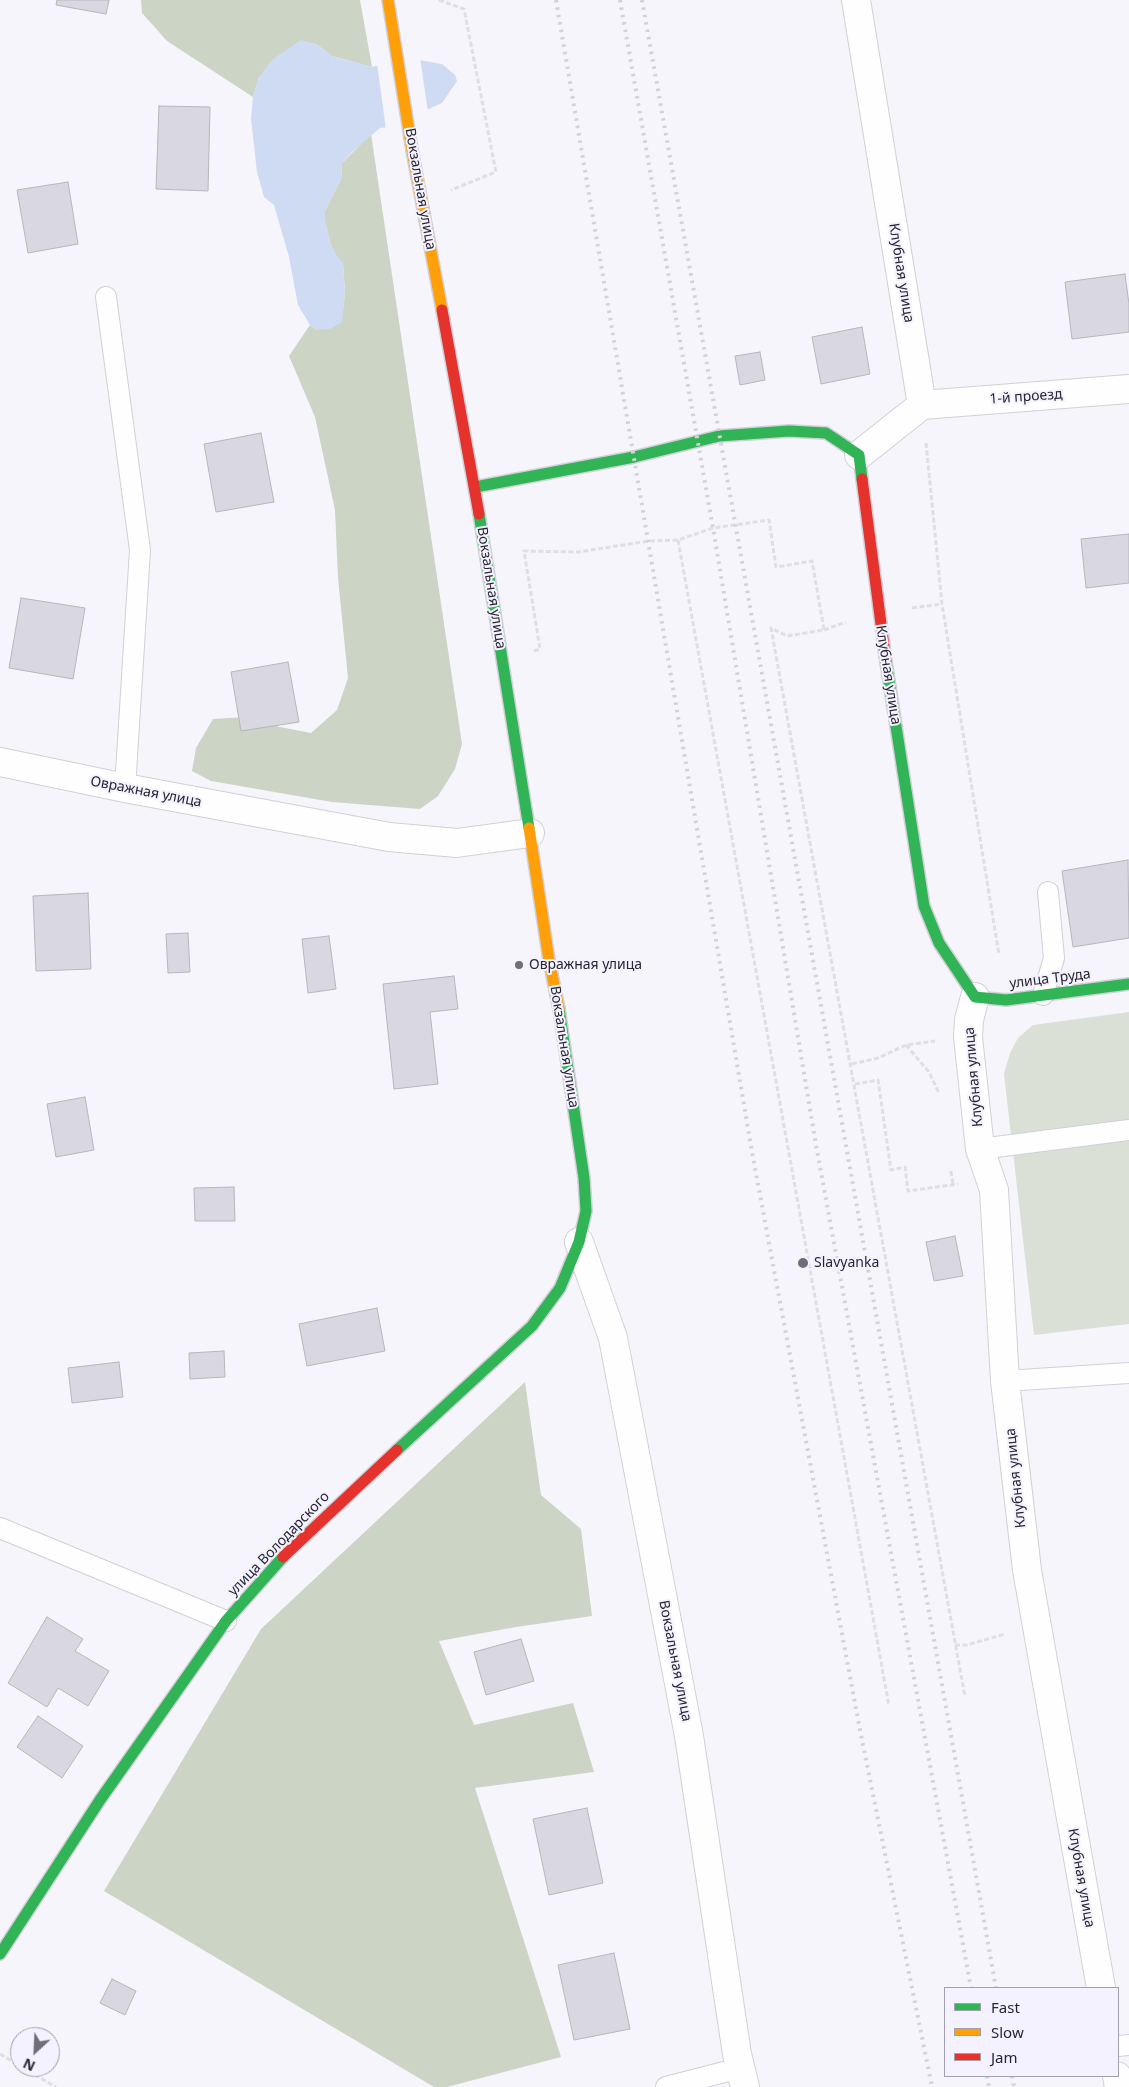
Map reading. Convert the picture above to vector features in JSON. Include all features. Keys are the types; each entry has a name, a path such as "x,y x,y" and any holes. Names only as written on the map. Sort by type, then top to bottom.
{"street":[{"name":"Вокзальная улица","path":"388,0 412,150 475,487 584,1178"},
{"name":"Клубная улица","path":"856,0 922,405"},
{"name":"1-й проезд","path":"922,405 1129,389"},
{"path":"475,487 634,457 719,436 789,431 826,433 859,455 922,405"},
{"name":"Клубная улица","path":"859,455 879,614 924,906 939,943 975,997 969,1020 968,1037 980,1149 994,1190 1005,1382 1026,1570 1101,1987"},
{"name":"Овражная улица","path":"0,762 125,788 389,837 457,843 530,833"},
{"name":"улица Труда","path":"975,997 1006,1000 1129,984"},
{"name":"улица Володарского","path":"0,1954 100,1800 226,1621 268,1572 316,1524 532,1326 560,1288 579,1242 586,1211 584,1178"},
{"name":"Вокзальная улица","path":"579,1242 613,1338 689,1736 743,2077"}],"lane":[{"path":"106,297 140,550 125,788"},
{"path":"1042,995 1054,958 1048,892"},
{"path":"980,1149 1129,1130"},
{"path":"1005,1382 1129,1373"},
{"path":"0,1528 226,1621"},
{"path":"666,2087 743,2077"}],"path":[{"path":"439,0 464,9 496,172 447,192"},
{"path":"922,405 942,604 998,955"},
{"path":"502,658 540,649 524,551 578,552 678,540 713,528 769,520 776,567 812,561 824,630"},
{"path":"678,540 889,1706"},
{"path":"907,609 942,604"},
{"path":"847,621 824,630 788,636 771,628 852,1064 964,1697"},
{"path":"906,1045 929,1072 939,1092 941,1102"},
{"path":"852,1064 878,1058"},
{"path":"855,1084 878,1080 892,1170 904,1167 908,1191 962,1183"},
{"path":"950,1166 952,1185"},
{"path":"955,1645 967,1646 987,1638"},
{"path":"39,2077 56,2087"}],"shaded area":[{"path":"1129,1012 1129,1324 1034,1335 1004,1074 1010,1053 1018,1038 1033,1025"}],"green space":[{"path":"141,0 360,0 372,67 332,56 316,44 259,77 253,97 167,41 142,13"},
{"path":"371,134 462,744 455,769 438,796 420,809 332,802 211,781 192,771 196,748 213,719 246,717 280,727 311,733 337,710 348,678 338,578 335,510 315,417 289,356 310,325 317,330 343,310 345,292 343,264 334,253 330,242 325,222 325,211 341,179 342,163"},
{"path":"525,1382 541,1495 581,1529 592,1616 439,1641 474,1725 573,1703 594,1772 475,1788 561,2057 447,2087 434,2087 104,1891 261,1629"}],"water":[{"path":"301,40 316,44 332,56 372,67 408,58 442,64 455,75 457,81 442,103 389,127 380,128 342,163 341,179 325,211 325,222 330,242 343,264 345,292 342,322 330,329 317,330 310,325 298,305 289,257 274,205 264,197 257,172 251,119 253,97 259,77 273,59"}],"pier":[{"path":"408,56 420,58 428,112 400,126 386,130 377,63"}],"building":[{"path":"57,0 109,0 106,14 56,5"},
{"path":"159,106 210,107 208,191 156,189"},
{"path":"68,182 78,244 28,253 17,190"},
{"path":"1125,274 1129,304 1129,332 1072,339 1065,282"},
{"path":"862,327 870,374 821,384 812,337"},
{"path":"760,352 765,380 740,385 735,356"},
{"path":"261,433 274,502 216,512 204,444"},
{"path":"1129,534 1129,583 1086,588 1081,539"},
{"path":"21,598 85,608 73,679 9,668"},
{"path":"288,662 299,722 241,731 231,672"},
{"path":"1128,860 1129,938 1073,947 1062,871"},
{"path":"88,893 91,969 36,971 33,896"},
{"path":"188,933 190,972 168,973 166,934"},
{"path":"329,936 336,989 308,993 302,939"},
{"path":"454,976 458,1009 430,1012 438,1084 394,1089 383,984"},
{"path":"85,1097 94,1150 56,1157 47,1104"},
{"path":"234,1187 235,1221 195,1221 194,1188"},
{"path":"955,1236 963,1276 934,1281 926,1242"},
{"path":"377,1308 385,1351 307,1366 299,1324"},
{"path":"224,1351 225,1377 190,1379 189,1353"},
{"path":"119,1362 123,1397 72,1403 68,1368"},
{"path":"47,1617 83,1639 75,1651 109,1671 88,1706 58,1688 47,1707 8,1683"},
{"path":"521,1639 534,1681 486,1695 474,1652"},
{"path":"38,1716 83,1746 62,1778 17,1747"},
{"path":"587,1808 603,1883 549,1895 533,1819"},
{"path":"614,1953 630,2029 574,2040 558,1965"},
{"path":"112,1979 136,1991 125,2015 100,2003"}],"railway":[{"path":"556,0 752,1152 860,1730 932,2087"},
{"path":"620,0 713,528 816,1145 971,1987"},
{"path":"642,0 996,1987"},
{"path":"987,2077 989,2087"},
{"path":"1012,2077 1014,2087"}],"traffic: fast":[{"path":"475,487 634,457 719,436 789,431 826,433 859,455 862,479"},
{"path":"479,514 529,828"},
{"path":"886,662 924,906 939,943 975,997 1006,1000 1129,984"},
{"path":"397,1450 532,1326 560,1288 579,1242 586,1211 584,1178 559,1009"},
{"path":"0,1954 100,1800 226,1621 283,1557"}],"traffic: slow":[{"path":"388,0 412,150 442,310"},
{"path":"529,828 549,960 559,1009"}],"traffic: jam":[{"path":"442,310 479,514"},
{"path":"862,479 886,662"},
{"path":"283,1557 397,1450"}],"place":[{"name":"Овражная улица","path":"519,965"},
{"name":"Slavyanka","path":"803,1263"}]}
